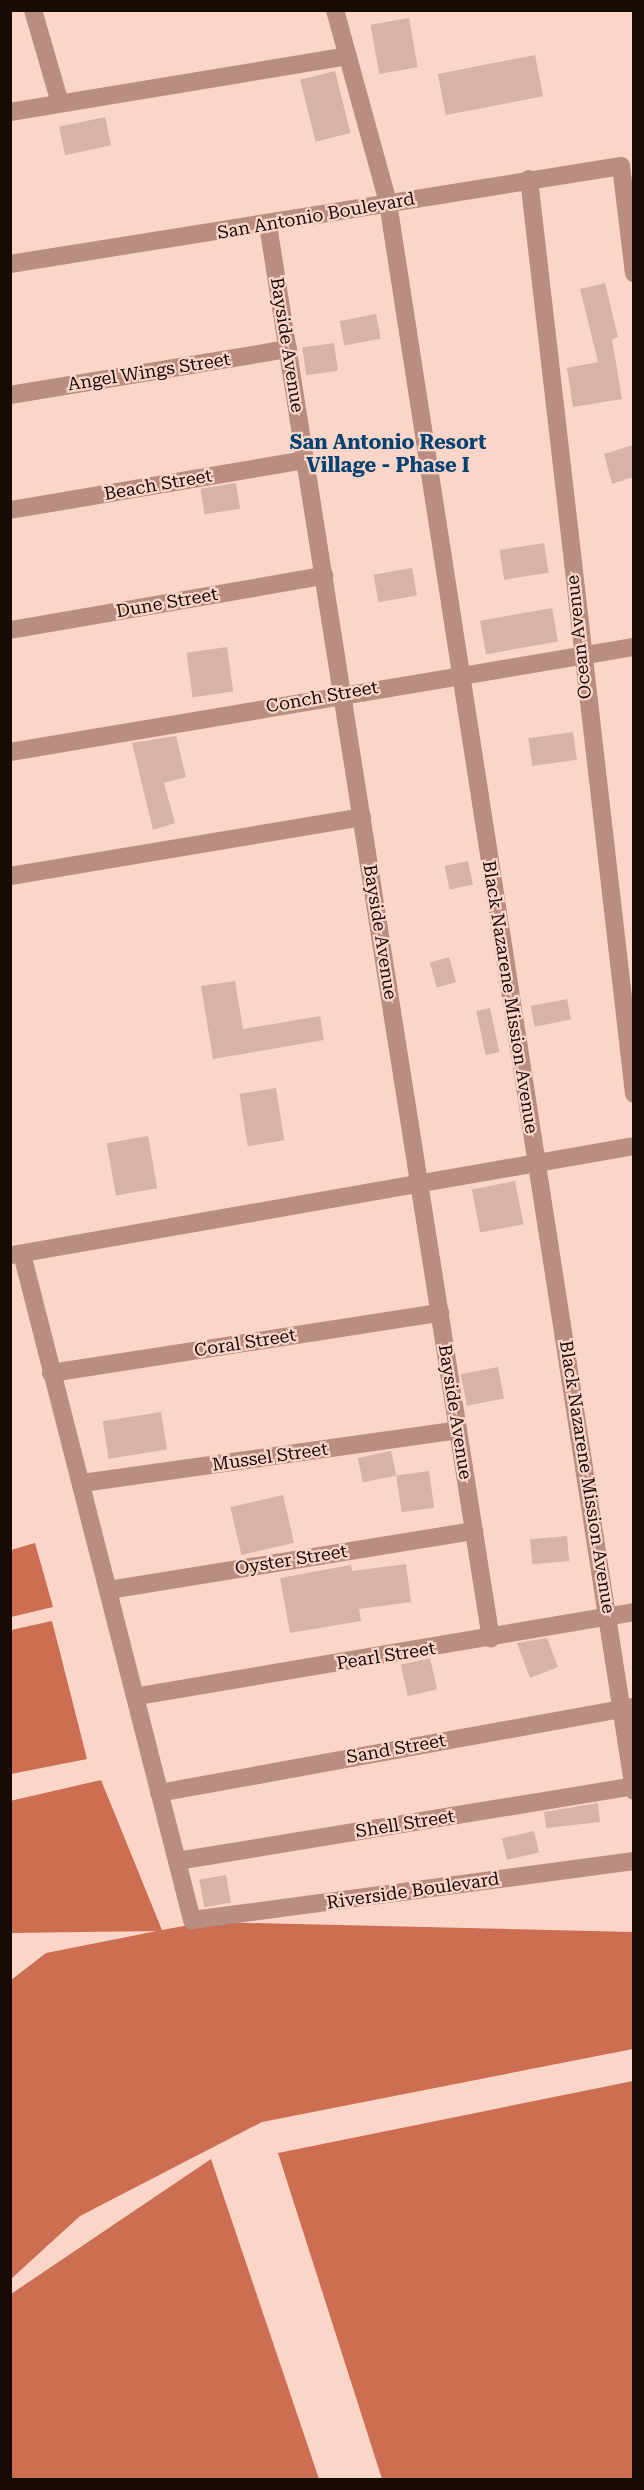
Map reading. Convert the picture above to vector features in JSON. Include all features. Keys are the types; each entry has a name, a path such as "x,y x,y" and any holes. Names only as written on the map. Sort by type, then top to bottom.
{"street":[{"path":"33,10 60,103"},
{"name":"Black Nazarene Mission Avenue","path":"335,10 388,203 536,1161 609,1617 628,1707 633,1791"},
{"path":"10,112 347,56"},
{"name":"San Antonio Boulevard","path":"10,264 268,225 529,179 621,166 633,273"},
{"name":"Ocean Avenue","path":"529,179 580,654 633,1094"},
{"name":"Bayside Avenue","path":"268,225 491,1639"},
{"name":"Angel Wings Street","path":"10,395 288,349"},
{"name":"Beach Street","path":"10,510 306,460"},
{"name":"Dune Street","path":"10,630 324,576"},
{"name":"Conch Street","path":"10,752 460,673 633,647"},
{"path":"10,876 362,818"},
{"path":"177,1861 159,1793 139,1696 82,1483 16,1254 419,1184 536,1161 633,1146"},
{"name":"Coral Street","path":"51,1372 440,1313"},
{"name":"Mussel Street","path":"82,1483 458,1430"},
{"name":"Oyster Street","path":"109,1590 474,1531"},
{"name":"Pearl Street","path":"139,1696 491,1639 633,1612"},
{"name":"Sand Street","path":"159,1793 628,1707"},
{"name":"Shell Street","path":"177,1861 633,1786"},
{"name":"Riverside Boulevard","path":"177,1861 192,1920 633,1862"}],"shaded area":[{"path":"35,1543 53,1607 11,1617 11,1550"},
{"path":"52,1621 87,1759 11,1774 11,1630"},
{"path":"101,1780 162,1930 206,1922 633,1932 633,2049 262,2122 80,2216 11,2279 11,1980 46,1953 157,1931 11,1933 10,1801"},
{"path":"633,2081 633,2479 382,2479 278,2153"},
{"path":"211,2159 319,2479 11,2479 11,2294"}],"building":[{"path":"409,18 418,67 379,74 371,25"},
{"path":"535,55 543,96 446,115 438,74"},
{"path":"335,71 350,133 316,142 300,80"},
{"path":"105,117 111,145 65,155 59,127"},
{"path":"605,283 618,337 612,339 622,399 573,407 567,368 598,362 580,289"},
{"path":"376,314 381,339 344,346 340,321"},
{"path":"334,343 338,371 306,375 302,347"},
{"path":"633,445 633,477 612,484 604,454"},
{"path":"236,483 240,509 205,514 200,489"},
{"path":"544,543 549,573 504,580 500,550"},
{"path":"412,568 417,596 378,602 374,575"},
{"path":"552,608 558,641 486,654 480,621"},
{"path":"227,647 233,692 193,697 186,653"},
{"path":"573,732 577,760 532,766 528,738"},
{"path":"176,736 186,777 164,783 175,823 153,830 132,743"},
{"path":"468,861 473,884 450,889 445,866"},
{"path":"449,957 456,982 437,988 430,963"},
{"path":"235,981 243,1029 320,1016 324,1040 213,1059 201,986"},
{"path":"567,999 571,1020 535,1027 531,1006"},
{"path":"490,1008 499,1052 486,1055 476,1011"},
{"path":"276,1088 284,1140 248,1146 239,1094"},
{"path":"148,1136 157,1188 116,1195 107,1143"},
{"path":"515,1181 523,1224 480,1233 472,1189"},
{"path":"498,1367 504,1398 467,1406 461,1374"},
{"path":"161,1412 167,1450 109,1459 103,1421"},
{"path":"391,1451 396,1475 363,1483 358,1458"},
{"path":"429,1471 434,1508 401,1512 396,1476"},
{"path":"283,1495 294,1543 241,1555 230,1507"},
{"path":"567,1536 569,1561 532,1564 530,1539"},
{"path":"406,1564 411,1602 359,1609 361,1621 290,1633 280,1578 351,1565 352,1571"},
{"path":"547,1638 558,1667 530,1678 517,1643"},
{"path":"430,1658 437,1689 408,1696 401,1665"},
{"path":"598,1803 600,1822 546,1828 544,1812"},
{"path":"534,1831 539,1852 507,1860 502,1838"},
{"path":"226,1875 231,1903 204,1907 199,1880"}],"district":[{"name":"San Antonio Resort Village - Phase I","path":"388,454"}]}
